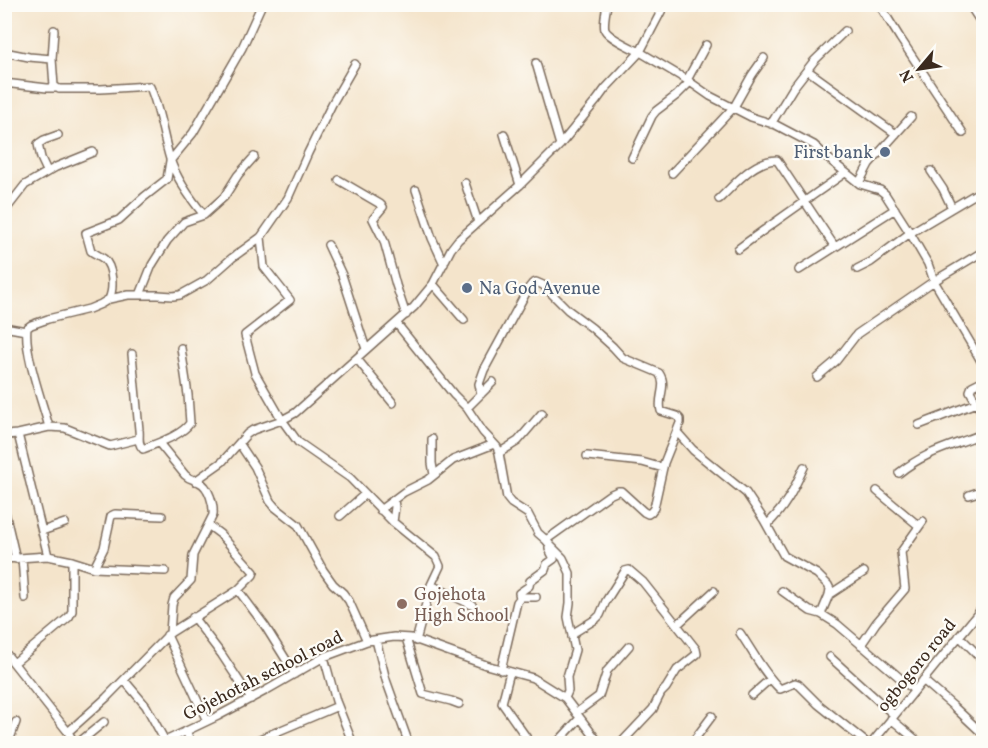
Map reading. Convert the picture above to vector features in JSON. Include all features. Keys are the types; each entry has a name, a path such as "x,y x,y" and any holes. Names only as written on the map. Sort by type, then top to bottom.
{"street":[{"path":"109,299 112,292 108,266 105,260 92,253 86,233 119,220 167,179 170,160 193,133 242,48 262,4"},
{"path":"607,4 605,30 613,37 689,81 710,96 814,145 859,183 885,194 928,264 934,281 984,366"},
{"path":"195,481 222,462 253,430 295,413 419,302 433,284 458,240 520,185 560,145 604,89 640,52 665,4"},
{"path":"879,4 963,133"},
{"path":"969,4 984,27"},
{"path":"54,30 52,58 56,88"},
{"path":"771,124 789,93 814,61 846,31"},
{"path":"632,158 652,116 689,81 706,45"},
{"path":"4,52 29,57 52,58"},
{"path":"672,173 734,107 764,58"},
{"path":"536,63 560,145"},
{"path":"49,427 30,359 27,328 48,319 89,309 109,299 140,295 180,295 207,280 261,237 288,198 332,104 355,64"},
{"path":"807,70 896,134"},
{"path":"4,83 59,89 148,86 151,89 170,160 187,194 204,215"},
{"path":"859,183 869,164 911,117"},
{"path":"504,134 520,185"},
{"path":"47,171 38,144 58,135"},
{"path":"4,212 25,185 47,171 93,152"},
{"path":"140,295 152,265 167,241 184,222 204,215 224,197 238,175 254,157"},
{"path":"719,199 751,170 765,162 777,159 835,248"},
{"path":"931,171 952,208"},
{"path":"738,249 845,173"},
{"path":"339,180 367,195 383,207 373,219 384,241 406,315"},
{"path":"465,183 478,222"},
{"path":"857,269 871,262 910,233 984,189"},
{"path":"416,190 444,264"},
{"path":"799,270 895,209"},
{"path":"261,237 264,267 291,300 245,335 255,373 282,420 298,442 350,478 393,522 436,557 440,566 431,585 416,640"},
{"path":"328,245 342,275 366,349"},
{"path":"817,377 836,361 857,334 934,281 984,251"},
{"path":"481,394 480,378 505,330 532,284 536,282 543,285 623,358 659,373 662,378 659,407 661,411 677,416 680,423 663,468 654,508 648,514 621,491 613,492 548,542"},
{"path":"433,284 464,320"},
{"path":"397,324 494,444 499,453 507,498 528,514 538,533 563,558 570,573 568,617 575,650 567,677 568,691 565,698"},
{"path":"4,327 26,331"},
{"path":"132,354 140,438 138,439 143,449 159,443 186,428 190,423 181,348"},
{"path":"357,359 393,403"},
{"path":"984,380 972,386 970,391 984,416"},
{"path":"467,408 493,382"},
{"path":"919,425 976,403"},
{"path":"499,453 518,441 542,412"},
{"path":"4,435 49,427 65,428 110,446 138,439"},
{"path":"677,432 693,450 746,493 784,556 817,574 828,585 829,595 821,614"},
{"path":"899,473 932,452 984,432"},
{"path":"18,434 48,556"},
{"path":"432,439 434,475"},
{"path":"159,443 180,471 190,480 204,485 212,502 213,515 193,555 191,580 174,598 168,634 207,721"},
{"path":"239,443 255,467 270,501 298,525 323,570 349,601 367,641"},
{"path":"380,510 404,492 428,480 453,459 494,444"},
{"path":"587,456 642,462 663,468"},
{"path":"767,525 780,512 804,467"},
{"path":"969,495 984,490"},
{"path":"861,645 905,589 901,552 921,524 877,492"},
{"path":"340,516 366,494"},
{"path":"393,522 394,500"},
{"path":"4,508 19,558 25,598"},
{"path":"94,568 104,548 111,516 115,514 162,516"},
{"path":"42,531 65,523"},
{"path":"68,732 106,698 168,634 238,590 253,575 254,572 220,534 208,525"},
{"path":"501,670 513,613 520,598 519,593 529,586 530,581 545,570 547,564 554,559 548,542"},
{"path":"4,559 48,556 94,568 165,571"},
{"path":"14,663 69,617 72,611 72,561"},
{"path":"572,637 582,627 597,619 606,601 626,571 629,570 656,598 696,649 697,654 677,670 653,709 620,744"},
{"path":"829,595 864,572"},
{"path":"431,585 472,605"},
{"path":"238,590 265,626 295,674"},
{"path":"677,625 714,591"},
{"path":"782,591 810,611 821,614 837,624 914,690"},
{"path":"520,598 536,597"},
{"name":"ogbogoro road","path":"870,744 984,606"},
{"path":"193,617 222,655 250,699"},
{"path":"740,633 770,679 780,689 798,684 818,704 870,744"},
{"path":"959,636 984,661"},
{"path":"406,638 423,694 459,704"},
{"name":"Gojehotah school road","path":"162,742 218,717 324,657 367,641 406,638 486,666 533,678 565,698 596,742"},
{"path":"376,640 386,680 409,744"},
{"path":"556,744 578,715 599,696 607,670 629,646"},
{"path":"4,651 76,744 104,722"},
{"path":"324,657 338,706 353,744"},
{"path":"830,657 921,744"},
{"path":"510,672 502,703 531,744"},
{"path":"752,695 770,679"},
{"path":"124,680 146,706 162,742"},
{"path":"923,680 984,735"},
{"path":"248,744 338,706"},
{"path":"691,744 712,716"},
{"path":"8,744 16,722"},
{"path":"186,731 192,744"}],"place":[{"name":"First bank","path":"885,152"},
{"name":"Na God Avenue","path":"467,288"},
{"name":"Gojehota High School","path":"402,604"}]}
